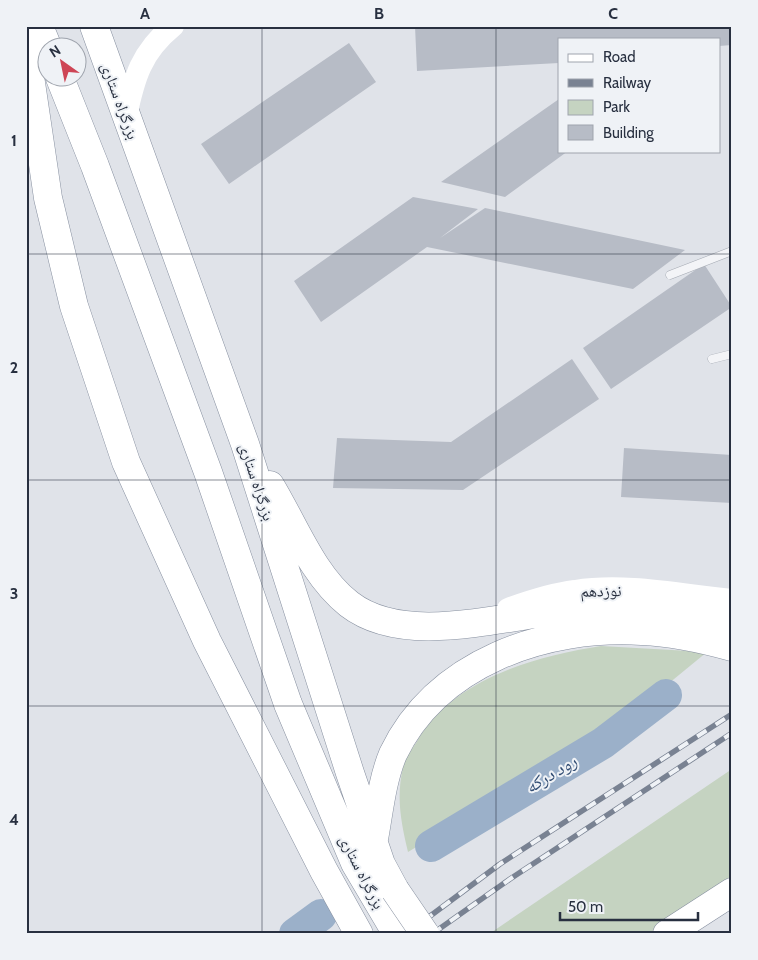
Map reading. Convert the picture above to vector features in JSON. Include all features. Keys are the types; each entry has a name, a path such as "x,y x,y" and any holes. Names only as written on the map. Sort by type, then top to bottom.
{"highway":[{"path":"39,26 44,38"},
{"name":"بزرگراه ستاری","path":"94,26 245,444 350,773 374,841 397,934"},
{"name":"بزرگراه ستاری","path":"26,49 30,101 48,198 74,306 126,462 207,641 324,871 359,934"},
{"name":"بزرگراه ستاری","path":"64,88 208,472 288,704 355,864 425,934"},
{"path":"245,444 288,514 310,557 332,586 350,604 378,620 407,626 441,627 554,610 597,607 664,610 732,622"},
{"path":"374,841 393,755 416,716 440,692 466,672 492,657 515,648 555,638 598,631 643,631 703,639 732,647"},
{"path":"667,934 732,892"}],"street":[{"path":"126,116 134,79 147,53 158,38 173,26"},
{"name":"نوزدهم","path":"474,622 549,596 576,590 618,589 732,600"}],"lane":[{"path":"670,275 732,251"},
{"path":"712,359 732,354"}],"green space":[{"path":"601,646 707,652 646,702 579,749 408,852 400,810 401,778 407,758 431,721 451,702 472,687 497,675 548,657"},
{"path":"732,769 732,880 650,934 489,934"}],"building":[{"path":"415,26 732,26 732,45 720,46 720,38 558,38 558,63 417,71"},
{"path":"349,43 376,82 229,184 201,144"},
{"path":"558,100 558,152 567,152 505,197 441,182"},
{"path":"413,197 478,209 440,238 485,208 685,250 633,289 427,247 321,322 294,281"},
{"path":"704,264 732,307 611,389 583,348"},
{"path":"572,359 599,399 463,490 333,488 337,438 451,442"},
{"path":"624,448 732,455 732,503 621,497"}],"waterway":[{"name":"رود درکه","path":"431,846 603,743 666,695"},
{"name":"رود درکه","path":"295,934 321,915"}],"railway":[{"path":"406,934 500,864 732,714"},
{"path":"432,934 510,879 732,733"}]}
